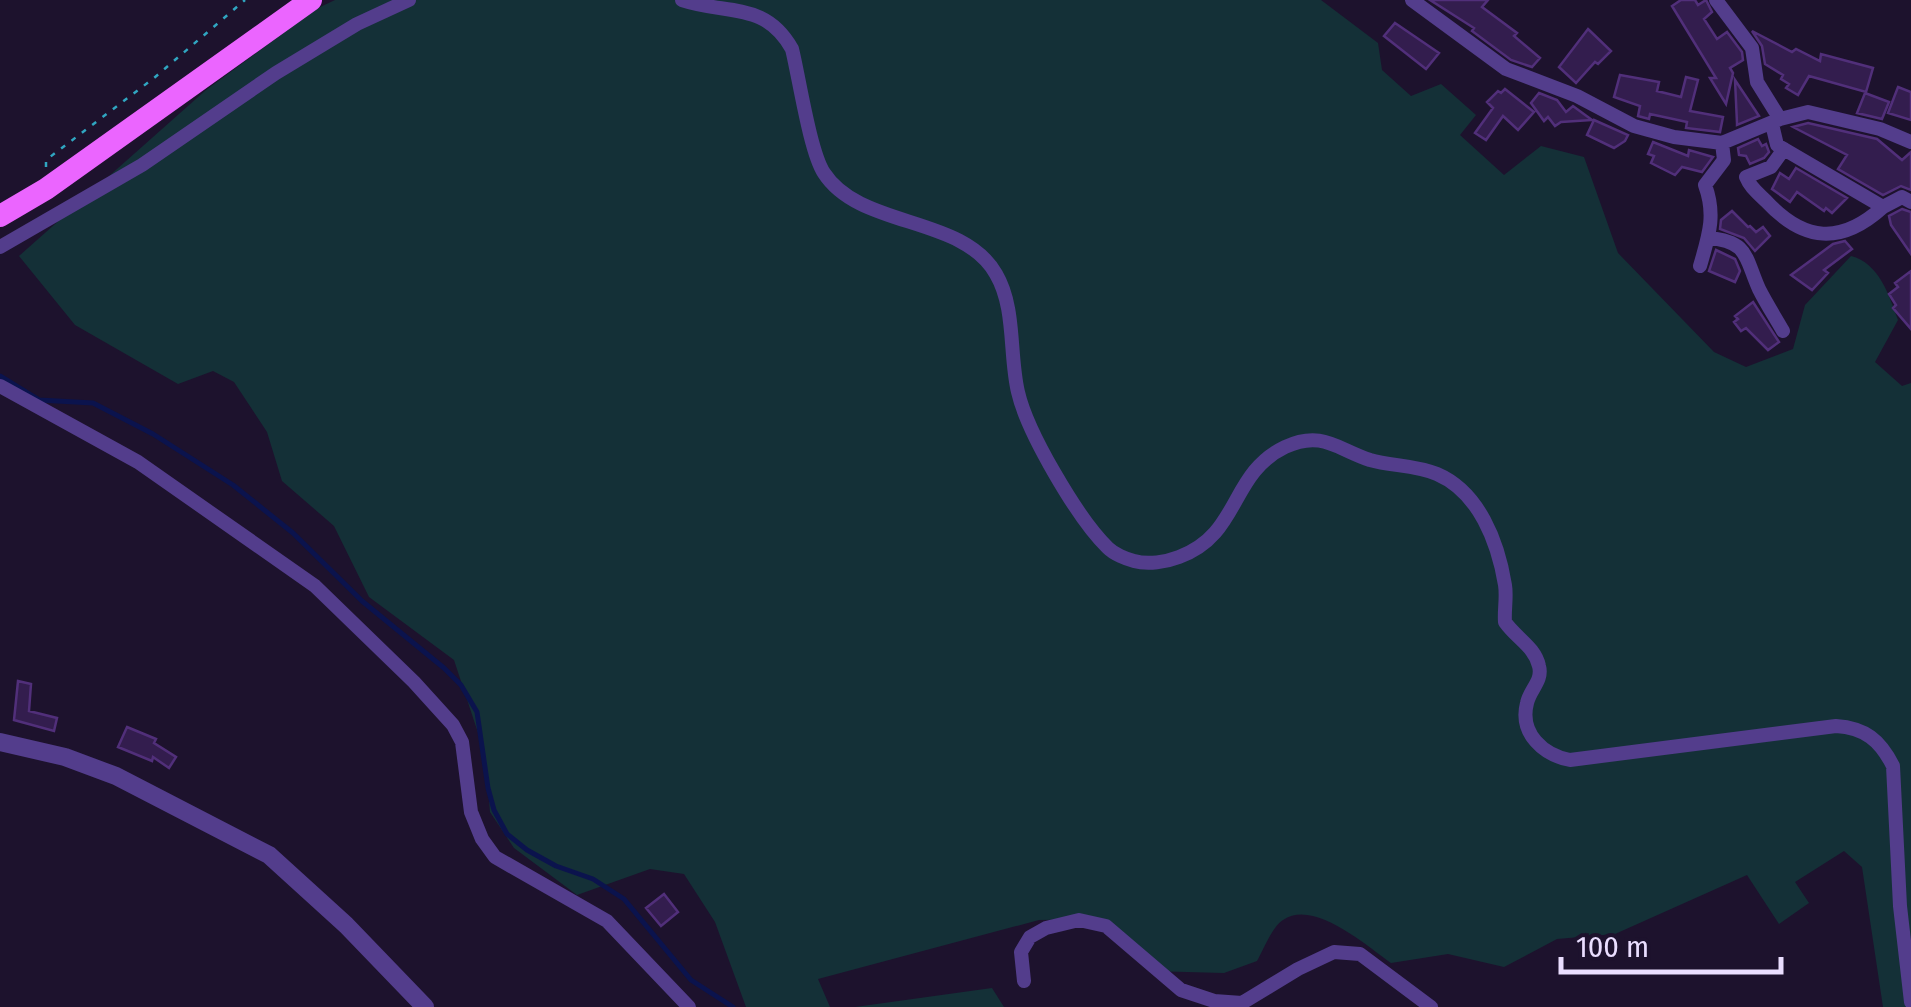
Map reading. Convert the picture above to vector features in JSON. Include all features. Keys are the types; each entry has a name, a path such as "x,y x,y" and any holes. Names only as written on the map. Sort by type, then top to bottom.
{"main road":[{"path":"0,216 46,189 311,0"}],"street":[{"path":"0,247 142,164 292,63 357,24 410,0"},
{"path":"682,0 765,18 782,31 792,49 820,163 842,192 979,251 996,273 1006,296 1018,394 1036,440 1110,551 1137,562 1168,562 1195,551 1218,532 1247,479 1261,463 1304,439 1329,441 1371,460 1436,474 1480,508 1506,589 1505,622 1538,660 1541,675 1526,704 1527,724 1535,742 1550,756 1570,760 1836,726 1871,734 1893,766 1900,906 1911,1002"},
{"path":"1412,0 1492,59 1634,126 1722,144 1795,114 1820,113 1911,142"},
{"path":"1716,0 1752,48 1757,82 1776,121 1777,145 1884,207"},
{"path":"1700,266 1712,206 1704,185 1724,160 1722,144"},
{"path":"1784,149 1774,164 1746,176 1748,182 1786,220 1820,236 1855,228 1902,197 1911,202"},
{"path":"1708,238 1725,239 1744,252 1783,331"},
{"path":"0,386 138,462 315,586 453,725 462,742 471,812 495,857 607,921 689,1007"},
{"path":"0,742 65,757 116,776 269,854 346,925 425,1007"},
{"path":"1024,981 1021,952 1030,936 1079,920 1106,926 1181,990 1214,1002 1242,1004 1334,952 1360,954 1431,1007"}],"path":[{"path":"46,189 46,160 154,78 246,0"}],"green space":[{"path":"335,0 1321,0 1378,43 1382,70 1411,96 1441,84 1476,115 1460,135 1504,175 1541,146 1584,157 1618,253 1714,352 1746,367 1793,349 1805,305 1851,256 1869,265 1882,281 1898,320 1875,362 1902,386 1911,383 1911,1007 1883,1007 1862,867 1844,851 1795,882 1809,903 1779,924 1747,875 1615,934 1557,939 1504,967 1448,954 1391,963 1339,927 1309,915 1295,915 1275,928 1257,961 1224,973 1149,971 1092,919 1039,920 818,979 830,1007 746,1007 715,922 684,874 650,869 577,895 514,848 490,812 485,754 454,660 369,597 334,526 282,481 267,432 234,382 213,371 178,384 75,325 19,256 206,90 316,9"},
{"path":"992,988 1004,1007 855,1007"}],"building":[{"path":"1430,0 1488,0 1482,7 1517,33 1514,36 1540,58 1532,67 1511,60 1472,31 1474,28"},
{"path":"1681,0 1695,0 1698,5 1706,0 1712,12 1704,19 1717,39 1727,32 1742,52 1743,60 1730,68 1733,73 1726,104 1710,78 1716,78 1672,6"},
{"path":"1395,23 1439,53 1426,69 1384,36"},
{"path":"1588,29 1611,51 1576,83 1559,67"},
{"path":"1752,31 1792,52 1796,49 1820,61 1821,54 1873,68 1866,92 1809,76 1798,95 1786,88 1789,84 1781,79 1783,75 1765,64 1762,46"},
{"path":"1620,75 1659,82 1657,91 1681,97 1686,77 1698,80 1690,111 1723,117 1720,132 1686,128 1687,122 1650,114 1649,119 1638,116 1640,106 1614,97"},
{"path":"1735,80 1759,116 1737,125 1737,123"},
{"path":"1898,87 1911,92 1911,120 1888,113"},
{"path":"1505,89 1534,112 1518,130 1503,116 1486,140 1475,133 1493,108 1487,102"},
{"path":"1539,93 1557,100 1566,112 1573,106 1592,120 1555,126 1548,117 1544,121 1531,103"},
{"path":"1865,93 1889,102 1882,119 1857,113"},
{"path":"1594,120 1628,135 1625,141 1614,148 1587,135"},
{"path":"1808,123 1877,139 1902,160 1911,152 1911,190 1901,186 1883,195 1838,169 1847,155 1793,127"},
{"path":"1758,139 1769,152 1750,164 1746,156 1739,155 1738,148"},
{"path":"1653,142 1688,156 1689,150 1713,157 1702,172 1682,167 1675,175 1651,163 1654,156 1648,154"},
{"path":"1796,168 1847,198 1832,213 1797,192 1790,202 1772,189 1780,173 1789,179"},
{"path":"1902,209 1911,212 1911,254 1889,216"},
{"path":"1732,211 1748,227 1756,232 1763,227 1770,236 1755,251 1744,238 1720,229 1721,220"},
{"path":"1845,241 1852,249 1824,270 1828,273 1812,290 1791,275 1833,244"},
{"path":"1716,250 1735,259 1740,271 1735,282 1709,271"},
{"path":"1911,271 1911,329 1893,308 1896,305 1889,294 1898,287 1895,283"},
{"path":"1753,302 1779,342 1768,350 1734,322 1738,319 1735,316"},
{"path":"18,681 31,684 29,711 57,718 54,731 14,720"},
{"path":"127,727 156,739 154,743 176,757 169,768 153,757 152,761 118,747"},
{"path":"664,894 678,912 661,926 646,908"}],"waterway":[{"path":"0,376 39,400 93,403 153,434 233,485 293,533 362,601 461,685 477,712 488,788 507,834 527,850 593,879 624,899 691,980 733,1007"}]}
